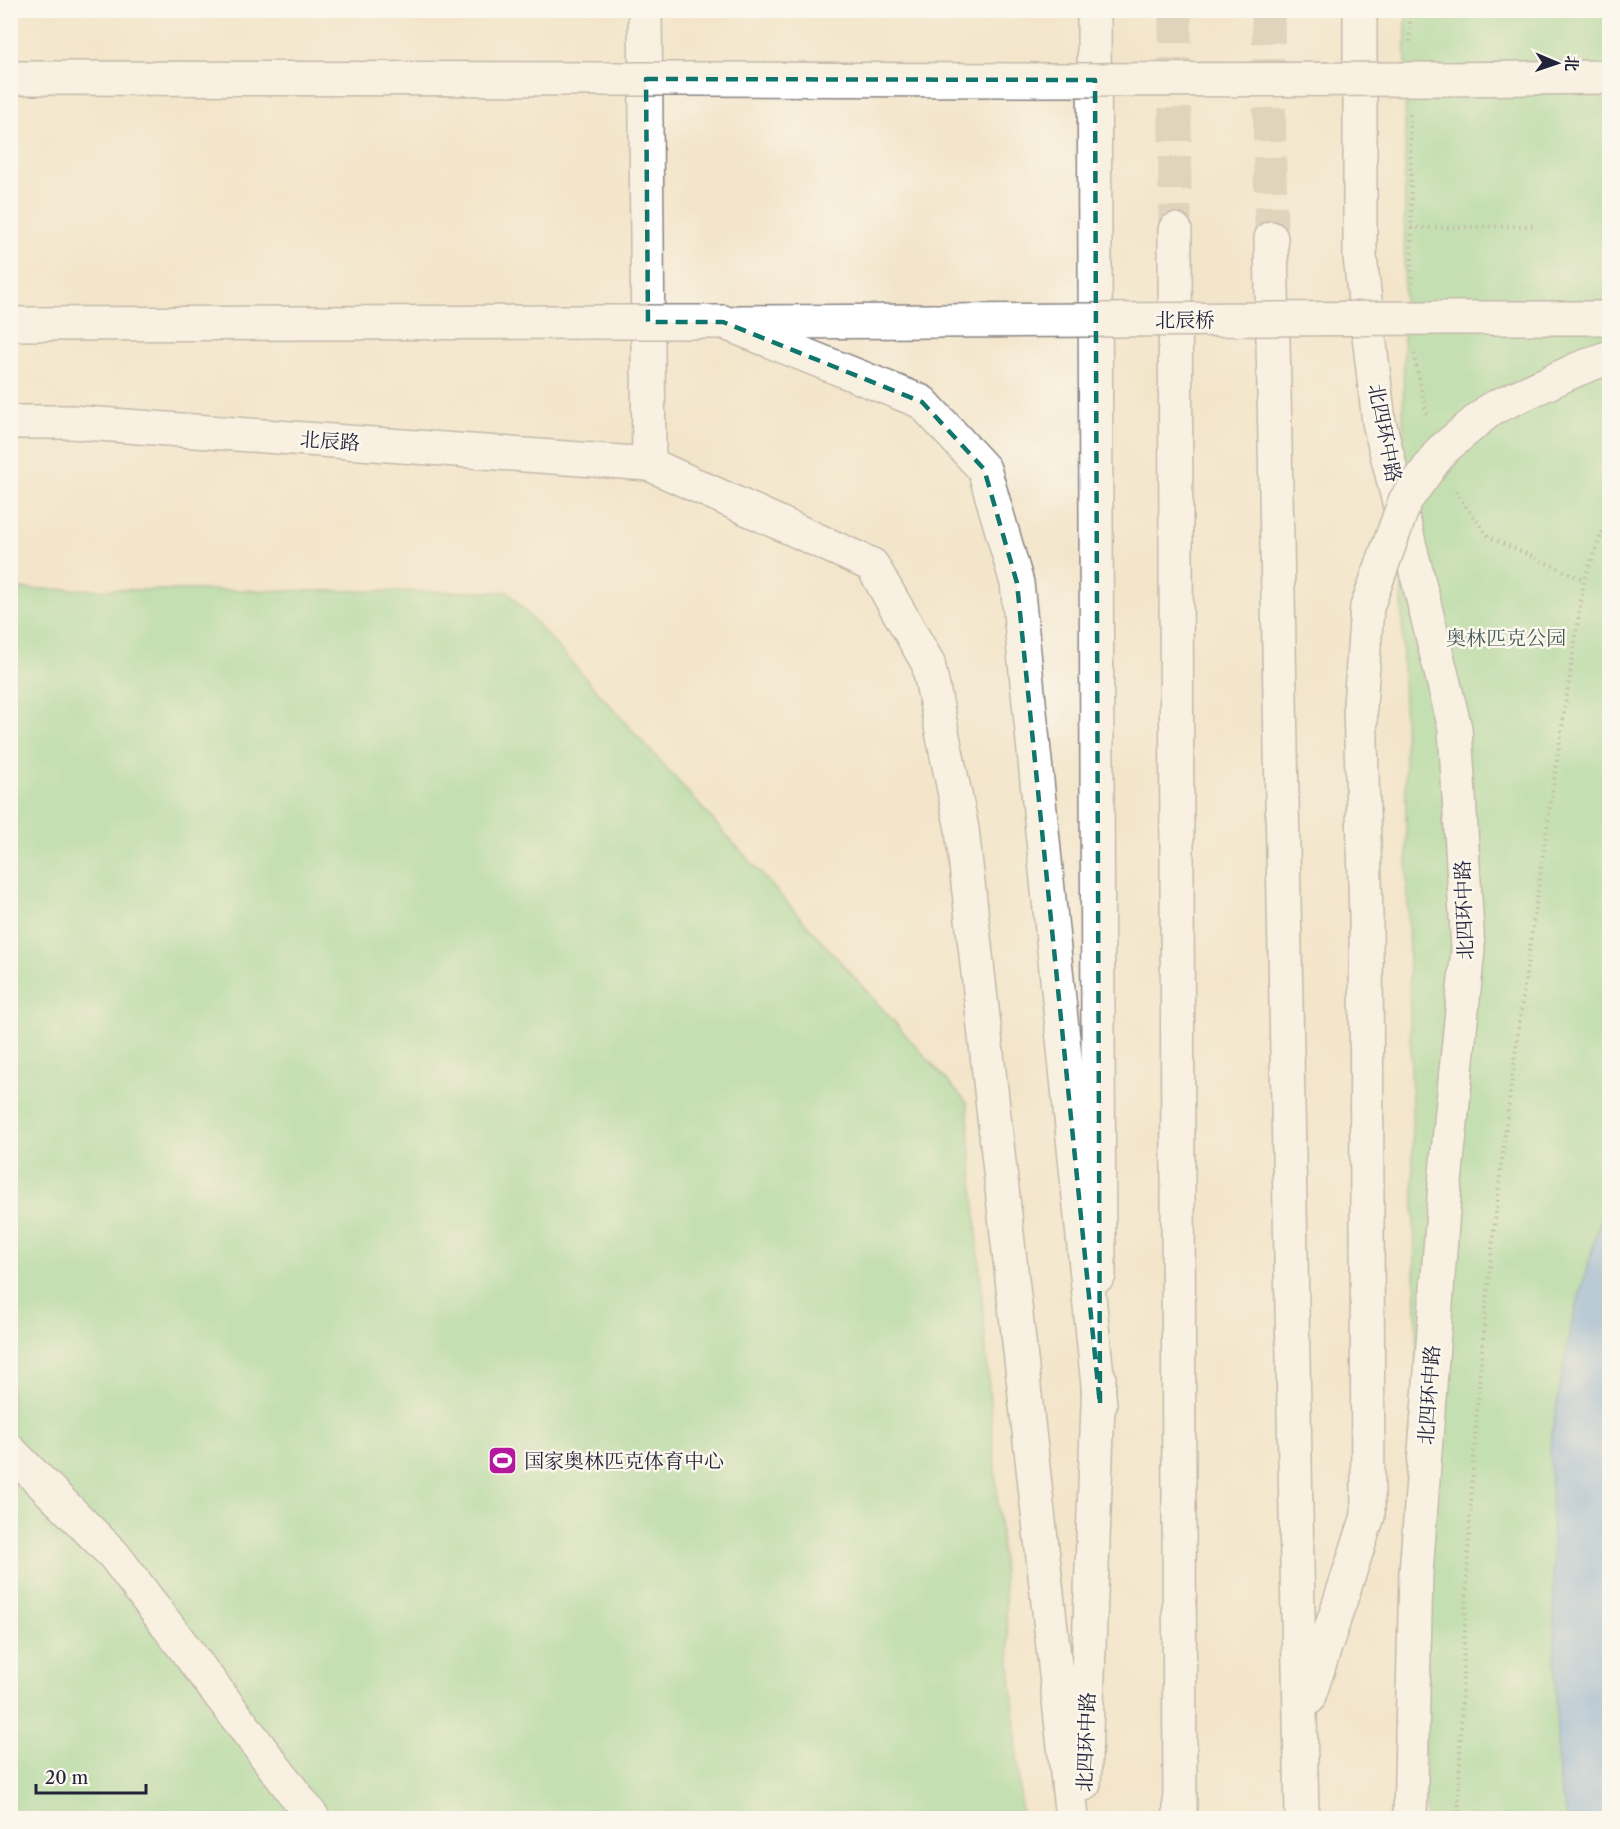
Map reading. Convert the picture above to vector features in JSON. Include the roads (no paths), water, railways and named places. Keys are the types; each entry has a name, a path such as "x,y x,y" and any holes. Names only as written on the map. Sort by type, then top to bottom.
{"main road":[{"path":"645,10 649,464 872,565 928,663 962,829 1072,1818"},
{"name":"北四环中路","path":"1083,1818 1100,1405 1094,10"},
{"name":"北四环中路","path":"1360,10 1360,257 1379,422 1455,728 1468,949 1445,1183 1416,1573 1410,1818"},
{"path":"10,78 1040,80 1610,77"},
{"path":"1175,230 1180,1818"},
{"path":"1271,238 1302,1818"},
{"name":"北辰桥","path":"10,324 1610,318"},
{"path":"723,322 922,402 984,469 1017,583 1100,1405"},
{"path":"1318,1818 1301,1722 1368,1516 1366,928 1360,706 1367,607 1405,501 1441,451 1491,408 1610,357"},
{"name":"北辰路","path":"10,422 71,422 649,464"},
{"path":"10,1451 114,1555 313,1818"},
{"path":"1180,1766 1188,1818"}],"water":[{"path":"1609,1188 1609,1818 1567,1818 1558,1779 1550,1445 1570,1330"}],"tunnel":[{"path":"1175,10 1175,230"},
{"path":"1268,10 1271,238"}],"place":[{"name":"国家奥林匹克体育中心","path":"503,1461"}],"park label":[{"name":"奥林匹克公园","path":"1506,638"}]}
